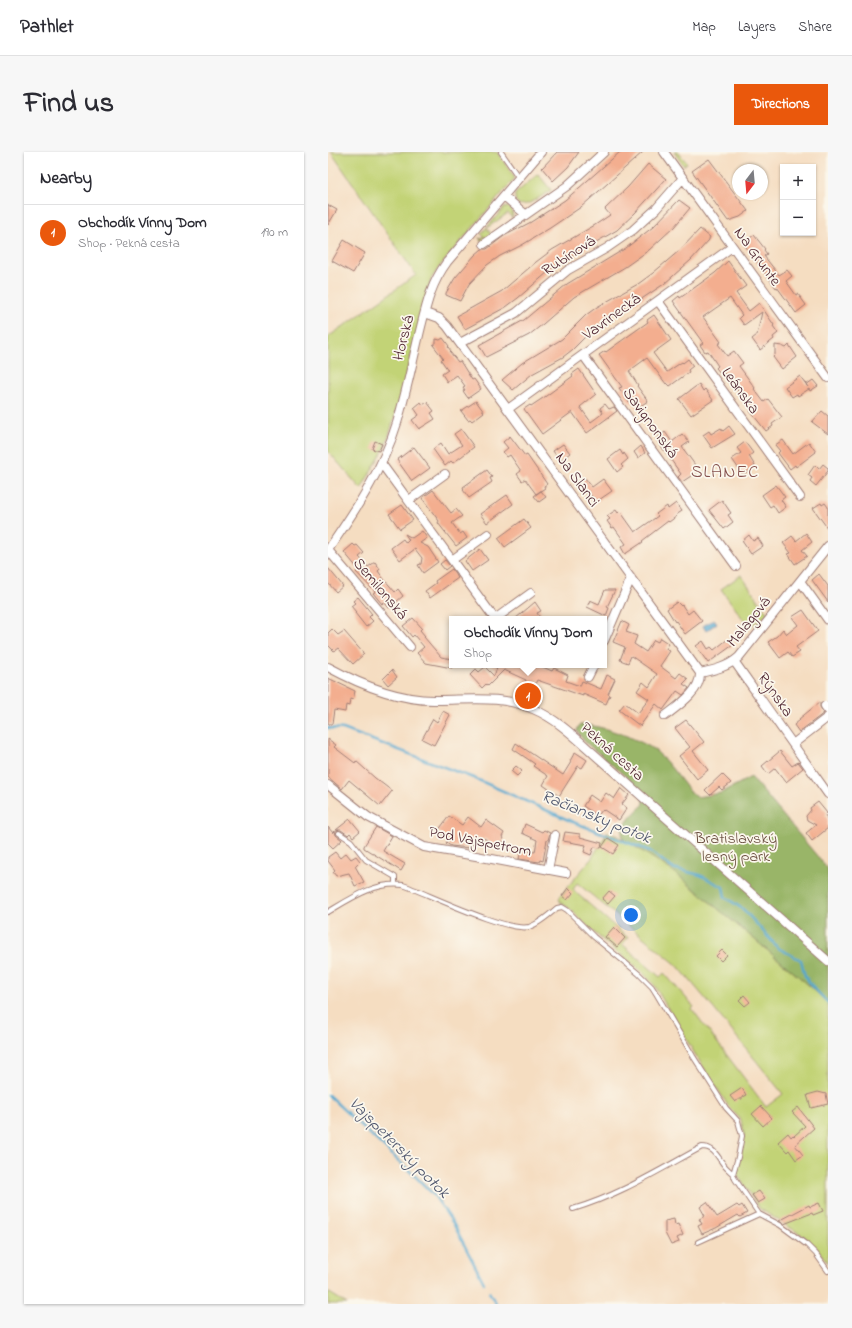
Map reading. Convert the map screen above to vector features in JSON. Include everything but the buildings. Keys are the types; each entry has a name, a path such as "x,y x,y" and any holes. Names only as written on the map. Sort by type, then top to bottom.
{"street":[{"name":"Horská","path":"328,550 366,492 381,462 397,423 431,290 443,268 541,152"},
{"path":"484,244 567,186 604,152"},
{"name":"Na Grunte","path":"664,152 828,378"},
{"name":"Rubínová","path":"460,343 516,313 568,270 624,237 656,209 683,178"},
{"path":"504,196 525,214"},
{"name":"Vavrinecká","path":"508,409 732,247"},
{"name":"Leánska","path":"658,301 800,497"},
{"name":"Na Slanci","path":"425,313 439,318 460,343 700,673"},
{"name":"Savignonská","path":"583,355 736,566"},
{"path":"381,462 493,616"},
{"path":"409,500 445,474"},
{"path":"452,560 488,534"},
{"name":"Malagová","path":"700,673 718,669 734,662 828,546"},
{"name":"Semilonská","path":"328,550 410,647"},
{"path":"607,633 631,578"},
{"path":"800,581 828,620"},
{"path":"499,616 531,593"},
{"name":"Rýnska","path":"734,662 828,794"},
{"name":"Pekná cesta","path":"328,667 373,688 391,694 437,700 491,698 522,705 547,715 594,754 828,961"},
{"path":"588,677 592,668"},
{"path":"665,716 686,700 699,680 700,673"},
{"path":"793,744 828,717"},
{"name":"Pod Vajspetrom","path":"328,784 368,817 424,847 566,873"},
{"name":"Pod Vajspetrom","path":"548,870 555,835"}],"lane":[{"path":"501,152 519,178"},
{"path":"339,833 351,841 366,860 395,877 394,884"},
{"path":"328,912 347,900 374,888 394,884 403,885 464,910 513,926 529,927 536,924 557,908 562,907 567,910 594,937 639,974 652,987 697,1063 726,1108 738,1121 742,1136 733,1174"},
{"path":"573,1209 589,1204 638,1181 702,1147 708,1147 713,1150 733,1174 759,1214 780,1225 798,1238 816,1254 828,1271"},
{"path":"698,1242 759,1214"}],"green space":[{"path":"331,152 497,152 515,178 440,266 431,279 399,403 389,435 384,449 361,489 328,451 328,337 416,275"},
{"path":"674,152 678,152 687,163 684,166"},
{"path":"538,174 551,190 530,203 524,205 519,204 516,201 515,194"},
{"path":"508,207 513,212 512,218 508,213 487,228 491,234 481,241 479,237 481,239 484,236 481,234 504,208"},
{"path":"741,575 768,614 749,627 721,589"},
{"name":"Bratislavský lesný park","path":"580,725 588,725 609,730 632,738 651,748 662,756 693,795 697,797 721,793 751,777 828,869 828,1004 810,986 673,871 623,839 622,834 625,824 644,804 640,791 584,741 577,731"},
{"path":"608,832 624,839 673,871 810,986 828,1004 828,1263 815,1246 802,1235 760,1209 736,1173 744,1135 741,1120 729,1107 695,1054 654,985 642,972 597,935 569,908 561,903 559,899 561,895 591,859","holes":["577,883 677,965 783,1094 766,1107 692,1009 694,1007 664,973 660,977 622,944 628,938 573,890"]},
{"path":"328,1292 347,1304 328,1304"}],"water":[{"path":"714,619 717,623 706,631 703,626"}],"waterway":[{"name":"Račiansky potok","path":"328,728 343,729 476,779 573,822 650,851 672,868 700,875 723,887 725,897 744,910 778,948 801,960 805,976 828,1003"},
{"name":"Vajspeterský potok","path":"328,1095 434,1195 453,1223 484,1283"},
{"name":"Vajspeterský potok","path":"489,1292 496,1304"}],"place":[{"name":"Obchodík Vínny Dom","path":"528,696"}],"district":[{"name":"SLANEC","path":"725,473"}]}
